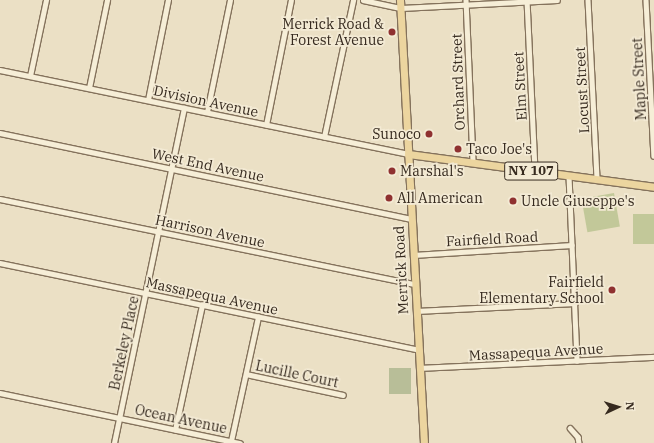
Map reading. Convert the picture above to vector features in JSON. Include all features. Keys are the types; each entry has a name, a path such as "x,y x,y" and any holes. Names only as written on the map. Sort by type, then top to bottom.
{"main road":[{"name":"Merrick Road","path":"400,0 424,443"},
{"name":"NY 107","path":"408,154 654,187"}],"street":[{"path":"30,76 46,0"},
{"path":"89,88 107,0"},
{"path":"148,100 168,0"},
{"path":"207,112 230,0"},
{"path":"266,125 291,0"},
{"path":"324,137 353,0"},
{"path":"363,0 401,8 466,2 557,0"},
{"name":"Locust Street","path":"588,0 597,179"},
{"name":"Maple Street","path":"646,0 654,156"},
{"name":"Elm Street","path":"527,1 535,171"},
{"name":"Orchard Street","path":"466,2 473,163"},
{"name":"Division Avenue","path":"0,70 408,154"},
{"name":"Berkeley Place","path":"114,443 184,108"},
{"name":"West End Avenue","path":"0,133 412,219"},
{"path":"569,176 577,361"},
{"name":"Harrison Avenue","path":"0,199 415,284"},
{"name":"Fairfield Road","path":"413,255 572,245"},
{"name":"Massapequa Avenue","path":"0,263 419,350"},
{"path":"416,311 575,303"},
{"path":"175,430 202,305"},
{"path":"235,442 246,374 258,317"},
{"name":"Massapequa Avenue","path":"420,368 654,357"},
{"name":"Lucille Court","path":"246,374 343,395"},
{"name":"Ocean Avenue","path":"0,393 235,442"},
{"path":"570,428 578,437 579,443"}],"green space":[{"path":"614,193 620,226 587,232 582,199"},
{"path":"633,214 654,214 654,244 633,244"},
{"path":"389,368 411,368 411,394 389,394"}],"place":[{"name":"Merrick Road & Forest Avenue","path":"392,32"},
{"name":"Sunoco","path":"429,134"},
{"name":"Taco Joe's","path":"458,149"},
{"name":"Marshal's","path":"392,171"},
{"name":"All American","path":"389,198"},
{"name":"Uncle Giuseppe's","path":"513,201"},
{"name":"Fairfield Elementary School","path":"612,290"}]}
